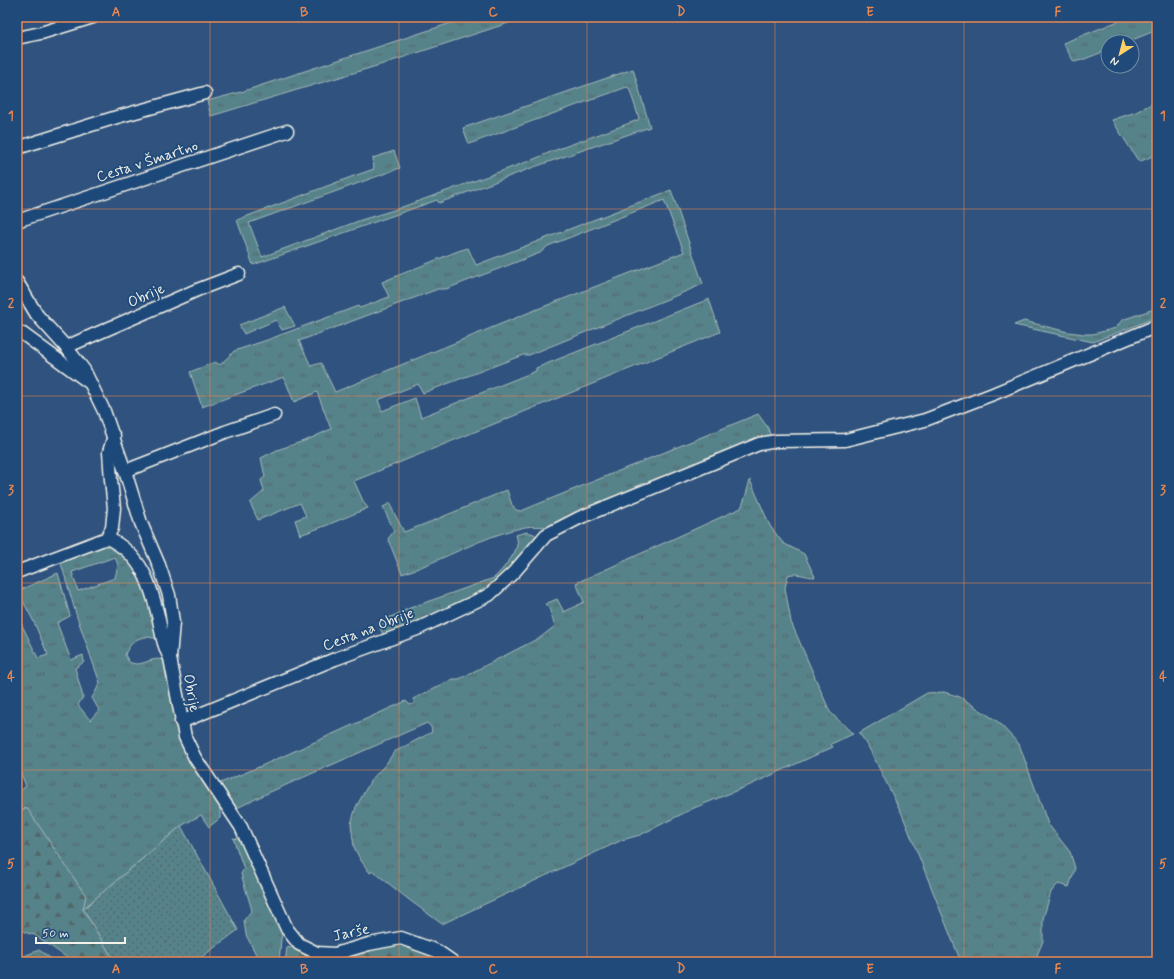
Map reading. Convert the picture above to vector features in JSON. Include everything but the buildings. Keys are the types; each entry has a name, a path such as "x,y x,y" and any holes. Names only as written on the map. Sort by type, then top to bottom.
{"street":[{"path":"17,38 47,32 93,17"},
{"path":"17,148 117,117 205,93"},
{"name":"Cesta v Šmartno","path":"17,221 287,131"},
{"name":"Obrije","path":"66,347 197,290 239,274"},
{"name":"Obrije","path":"17,282 37,315 66,347 84,370 104,411 114,436 141,523 159,565 169,595 173,622 170,658 185,738 190,751 241,828 276,903"},
{"name":"Cesta na Obrije","path":"181,722 335,659 416,628 489,595 514,572 546,535 579,518 759,444 777,441 845,440 925,420 993,394 1157,326"},
{"path":"17,331 90,383"},
{"path":"125,471 225,432 274,415"},
{"path":"17,572 107,538 112,528 114,508 109,452 114,436"},
{"path":"107,538 116,542 125,549 133,556 142,568 147,580 162,639 170,658"},
{"name":"Jarše","path":"276,903 287,929 299,944 317,953 334,954 370,944 402,938 437,951 453,962"}],"green space":[{"path":"469,17 527,17 383,64 211,116 207,101 241,92"},
{"path":"1129,17 1157,17 1157,30 1140,37 1140,34 1100,34 1100,53 1082,60 1074,62 1063,43"},
{"path":"633,69 650,127 534,167 439,203 437,200 253,265 237,220 374,169 373,158 394,151 400,168 249,223 262,257 361,220 394,210 532,160 638,120 639,118 629,88 627,87 469,144 463,128"},
{"path":"1157,101 1157,154 1139,162 1112,120 1136,112"},
{"path":"671,190 703,284 529,355 523,355 423,393 418,384 378,400 382,411 415,398 421,417 536,371 536,368 709,299 720,332 354,481 364,503 368,508 325,526 300,535 295,520 306,516 300,503 258,520 250,503 264,491 261,480 265,477 261,458 277,450 307,440 331,429 317,392 294,402 284,377 202,407 190,372 215,362 220,365 234,351 358,306 360,308 389,297 382,282 458,251 468,248 476,265","holes":["664,200 684,252 535,310 335,392 321,363 311,366 299,341 438,289 446,289 540,253 548,246"]},
{"path":"285,307 295,326 282,330 276,320 244,334 239,325"},
{"path":"1157,308 1157,317 1093,342 1014,325 1024,321 1068,332 1093,334 1116,328 1122,320"},
{"path":"758,414 768,428 772,440 552,526 528,526 494,536 402,574 388,539 394,531 383,507 391,503 392,509 404,532 507,490 512,505 516,510 521,511"},
{"path":"750,480 770,526 783,543 804,554 815,577 795,574 788,575 785,588 791,622 830,712 853,734 831,744 833,747 750,785 694,808 640,835 622,840 442,924 373,871 370,873 354,847 351,824 356,807 371,780 386,764 394,752 432,732 431,727 427,723 270,792 235,809 232,802 218,784 406,701 410,705 415,703 413,699 453,679 459,679 541,637 555,626 549,608 545,604 557,599 564,612 584,602 576,583 741,508"},
{"path":"527,532 534,534 537,537 504,577 493,586 469,600 384,637 378,623 410,608 494,578 508,563 514,553 517,544 516,535"},
{"path":"104,545 114,546 138,566 160,638 142,637 130,645 125,655 129,662 134,664 156,659 166,662 178,710 220,805 220,818 209,827 201,815 181,826 83,909 27,809 17,811 17,792 26,786 17,764 17,615 38,658 48,655 33,620 17,590 17,583 20,590 58,573 70,616 57,623 71,660 83,655 84,662 75,668 83,697 78,705 90,720 99,710 92,698 100,683 77,617 60,560","holes":["115,557 118,565 115,578 78,591 72,572"]},
{"path":"944,692 960,697 997,721 1019,744 1048,824 1070,852 1075,868 1069,887 1058,884 1051,892 1043,919 1043,941 1037,955 1038,962 961,962 902,814 867,744 859,733 927,693"},
{"path":"27,808 86,896 83,909 115,962 73,962 35,935 24,932 17,925 17,811"},
{"path":"181,826 238,930 195,962 115,962 83,909"},
{"path":"233,838 238,839 251,862 263,885 278,921 282,934 279,962 260,962 246,935 244,920 252,910 241,874 244,869"},
{"path":"400,944 421,949 445,962 285,962 287,948 293,947 319,958 335,960 350,956 368,947"},
{"path":"39,950 56,962 17,962 17,959"}]}
